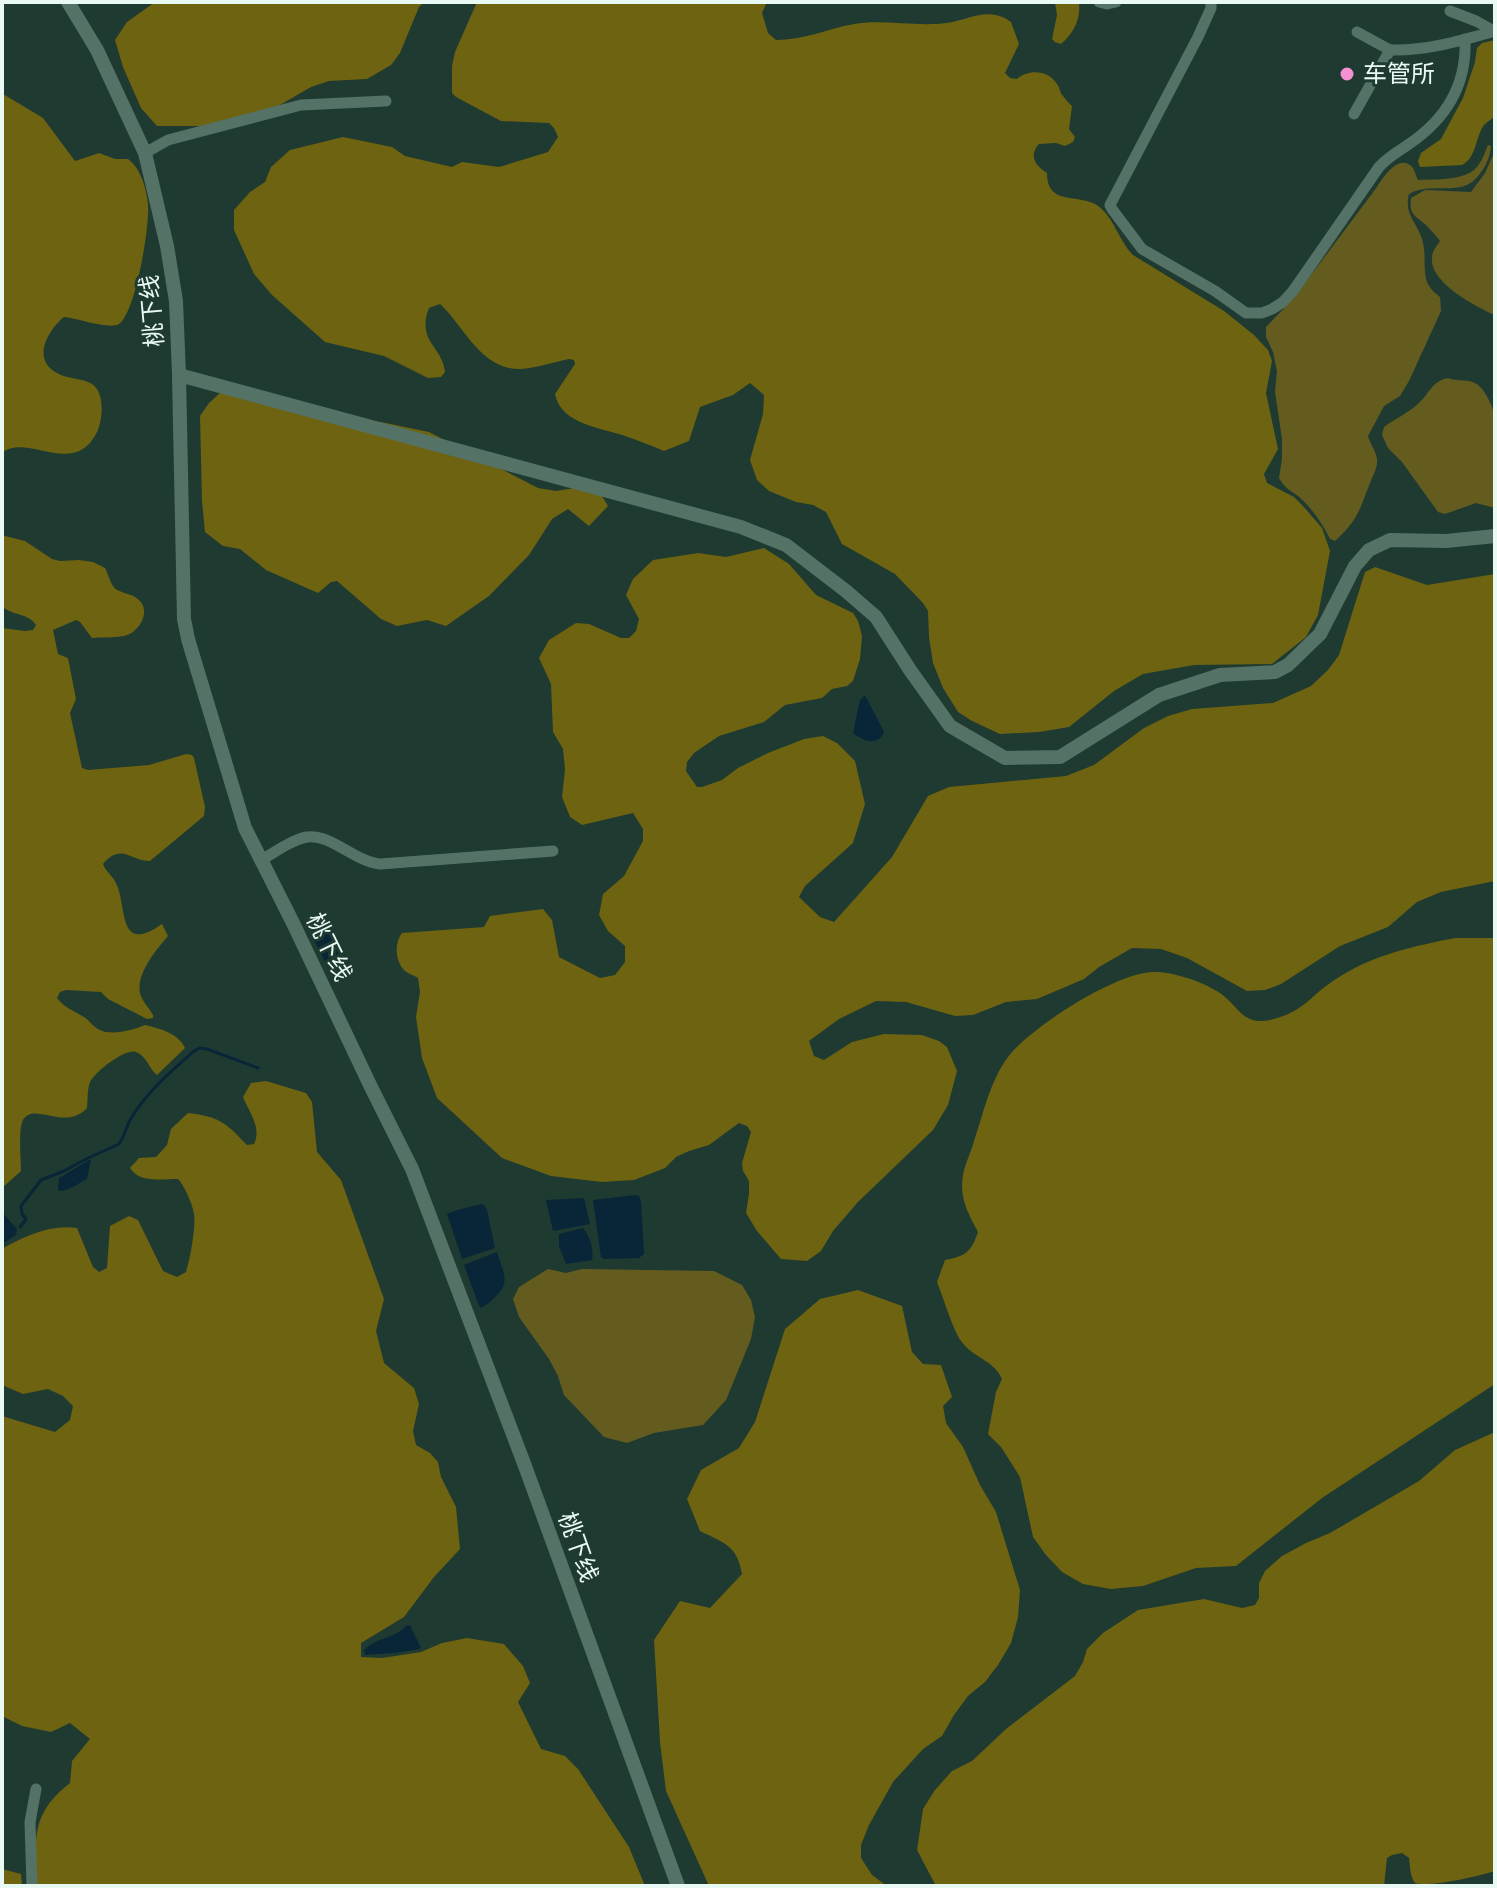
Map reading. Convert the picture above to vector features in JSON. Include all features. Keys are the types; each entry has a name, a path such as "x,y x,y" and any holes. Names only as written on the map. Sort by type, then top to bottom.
{"main road":[{"name":"桃下线","path":"68,2 101,57 145,153 164,230 176,301 184,619 245,828 412,1169 525,1466 678,1886"},
{"path":"179,375 741,527 786,545 876,617 950,726 1005,758 1060,757 1159,695 1220,675 1275,672 1288,665 1320,634 1355,566 1369,550 1390,540 1446,541 1495,536"}],"street":[{"path":"1099,2 1116,2"},
{"path":"1211,2 1198,37 1110,205 1142,249 1215,291 1246,313 1262,313 1283,302 1379,167 1388,157 1436,123 1451,102 1460,81 1466,56 1465,39"},
{"path":"1450,11 1495,31"},
{"path":"1357,32 1390,50 1406,51 1435,47 1495,31"},
{"path":"1354,114 1390,50"},
{"path":"145,153 168,140 301,105 386,101"},
{"path":"260,861 297,839 311,836 326,840 360,860 380,864 553,851"},
{"path":"32,1886 30,1822 36,1789"}],"shaded area":[{"path":"155,2 424,2 400,53 391,65 367,79 329,81 311,87 273,109 203,126 157,126 141,108 115,40 127,22"},
{"path":"477,2 767,2 762,13 768,33 776,40 865,23 936,24 987,14 1011,22 1019,44 1005,73 1017,79 1033,72 1049,76 1072,106 1069,129 1075,137 1073,142 1065,146 1039,144 1034,153 1037,164 1047,173 1052,190 1064,197 1087,201 1101,208 1133,255 1224,311 1268,350 1272,361 1266,393 1278,449 1264,474 1267,483 1294,497 1322,528 1330,551 1318,615 1306,637 1272,664 1194,665 1143,674 1114,691 1069,727 1000,734 958,712 943,688 933,663 928,611 923,603 895,574 842,544 826,512 769,491 757,480 750,460 763,414 764,395 750,383 733,395 700,407 689,441 664,451 584,424 565,413 555,394 575,364 574,360 520,369 494,362 474,345 440,304 429,308 426,328 443,363 445,372 441,377 428,378 384,356 325,342 272,295 254,274 234,230 234,210 250,192 265,182 271,167 290,150 343,137 392,147 405,156 452,167 462,162 499,167 548,152 558,137 549,123 501,121 452,93 455,52"},
{"path":"1055,2 1079,2 1076,25 1061,44 1052,39 1057,15"},
{"path":"1495,40 1495,116 1484,125 1467,162 1462,165 1420,167 1418,161 1421,153 1441,139 1463,98 1477,48 1482,43"},
{"path":"3,94 43,118 75,161 99,153 115,159 128,159 140,173 146,191 148,215 144,248 136,286 125,316 119,324 109,326 64,317 52,329 45,345 45,361 49,367 61,375 92,384 99,393 102,406 99,427 87,446 76,452 63,454 24,447 2,453"},
{"path":"1488,145 1491,146 1487,161 1472,182 1455,188 1427,188 1409,194 1408,208 1423,243 1427,282 1440,297 1441,311 1409,381 1400,396 1384,406 1368,436 1376,456 1376,468 1357,515 1335,541 1330,539 1308,506 1279,478 1282,439 1275,392 1277,371 1266,337 1266,327 1293,299 1392,168 1397,164 1408,164 1418,180 1457,177 1476,168"},
{"path":"1495,151 1495,315 1455,292 1438,276 1432,258 1440,241 1413,214 1411,198 1425,190 1471,192 1485,173"},
{"path":"1448,378 1478,385 1493,410 1495,508 1476,503 1445,514 1438,512 1402,462 1388,448 1382,435 1384,427 1414,407 1438,382"},
{"path":"221,392 353,428 381,422 429,432 538,488 556,491 575,488 602,496 608,506 589,526 568,509 552,519 529,555 489,596 446,626 427,620 397,626 381,619 337,581 318,593 266,570 240,549 223,546 205,532 200,416"},
{"path":"2,537 25,541 52,559 93,562 105,568 117,590 135,597 143,606 141,622 134,631 124,636 92,638 76,620 53,630 58,654 68,658 76,699 70,713 82,768 149,765 192,755 205,807 204,816 150,861 121,853 103,864 117,886 128,928 139,934 162,924 168,936 141,978 141,996 153,1018 147,1019 108,999 101,992 66,990 60,992 57,998 105,1032 145,1025 173,1035 185,1048 157,1075 143,1056 136,1052 118,1057 90,1082 87,1108 78,1115 28,1115 23,1120 21,1130 21,1171 2,1188 2,628 25,631 33,630 36,625 29,618 2,606"},
{"path":"764,548 789,564 816,595 853,613 862,636 860,659 853,681 847,686 832,689 822,698 785,705 764,722 719,736 694,753 687,762 686,771 697,787 702,787 722,780 768,753 804,739 823,736 837,743 855,761 865,804 853,843 805,886 799,897 820,917 834,922 892,857 928,796 949,787 1066,776 1094,765 1144,728 1168,716 1192,709 1273,703 1311,686 1339,655 1365,572 1375,567 1427,585 1495,574 1495,881 1441,892 1417,902 1388,927 1340,946 1281,984 1265,990 1247,991 1187,958 1161,949 1132,948 1084,979 1037,999 1006,1002 973,1015 955,1016 906,1002 876,1001 839,1019 809,1041 814,1056 824,1060 852,1042 884,1034 922,1035 947,1047 957,1071 948,1105 933,1130 858,1202 833,1231 821,1251 807,1261 781,1259 746,1213 749,1181 742,1163 751,1132 739,1123 709,1145 676,1157 665,1168 634,1180 602,1182 551,1176 502,1158 437,1098 422,1058 416,1017 420,992 418,978 405,971 399,963 399,937 402,933 484,927 490,916 543,909 552,920 559,957 600,978 615,975 625,962 625,946 608,931 599,915 603,894 624,876 643,841 643,829 633,813 582,825 570,817 562,797 565,769 563,749 553,732 551,684 539,658 549,640 576,623 589,624 621,638 629,638 636,631 639,619 626,595 633,579 653,560 698,553 726,557"},
{"path":"1455,938 1495,938 1495,1384 1322,1498 1236,1566 1196,1568 1143,1586 1111,1589 1083,1584 1062,1572 1033,1537 1020,1477 1001,1447 988,1434 996,1392 1002,1379 994,1367 961,1341 937,1282 945,1260 967,1252 978,1232 963,1198 963,1175 989,1095 1005,1062 1024,1041 1057,1015 1098,991 1136,975 1160,972 1197,981 1220,993 1247,1018 1270,1020 1291,1013 1327,985 1364,964 1409,948"},
{"path":"266,1081 306,1093 312,1102 317,1152 341,1180 384,1299 376,1331 384,1363 414,1388 419,1404 413,1431 416,1445 438,1462 441,1477 456,1507 460,1549 404,1617 361,1643 361,1657 382,1658 421,1652 442,1643 467,1638 504,1644 523,1666 530,1683 518,1702 541,1749 565,1756 578,1769 629,1847 645,1886 37,1886 36,1841 41,1817 57,1794 70,1783 72,1761 90,1739 70,1723 51,1732 22,1726 2,1716 2,1416 55,1432 70,1420 73,1406 63,1396 48,1389 23,1394 2,1385 2,1249 38,1232 77,1228 93,1267 99,1272 107,1268 110,1226 129,1216 138,1220 163,1271 177,1277 186,1272 194,1220 185,1190 178,1179 145,1178 130,1168 139,1158 156,1157 167,1145 171,1129 188,1113 215,1119 247,1145 254,1144 256,1126 243,1097 251,1083"},
{"path":"548,1269 566,1273 582,1269 714,1271 742,1285 751,1300 755,1317 751,1339 726,1400 703,1425 654,1433 627,1443 604,1437 564,1395 549,1359 519,1317 513,1299 519,1287"},
{"path":"858,1290 902,1306 912,1352 923,1364 941,1365 952,1397 943,1406 946,1423 963,1447 996,1512 1020,1590 1018,1617 1011,1643 998,1665 985,1682 968,1696 942,1736 923,1749 893,1782 869,1825 861,1845 861,1858 872,1875 887,1886 709,1886 666,1791 654,1640 680,1601 710,1608 742,1574 733,1551 723,1542 700,1531 687,1499 701,1470 739,1448 755,1422 785,1329 820,1299"},
{"path":"1495,1432 1495,1871 1442,1883 1415,1883 1409,1858 1402,1853 1387,1858 1384,1886 936,1886 917,1850 923,1809 935,1790 952,1771 972,1761 1006,1729 1075,1676 1087,1649 1103,1633 1138,1610 1204,1599 1242,1608 1255,1605 1265,1571 1282,1556 1330,1533 1419,1481 1455,1450"},
{"path":"2,1869 21,1874 22,1886 2,1886"}],"water":[{"path":"865,695 884,732 874,741 862,739 853,733 860,700"},
{"path":"322,933 334,938 351,963 331,974 314,940"},
{"path":"89,1160 87,1179 69,1189 58,1190 59,1178"},
{"path":"635,1195 641,1202 644,1254 639,1258 604,1259 601,1257 593,1200"},
{"path":"584,1198 590,1224 553,1231 546,1200"},
{"path":"481,1204 487,1210 495,1248 462,1259 447,1214"},
{"path":"2,1212 17,1229 16,1235 2,1244"},
{"path":"583,1228 591,1243 592,1260 566,1264 559,1246 559,1234"},
{"path":"497,1252 504,1285 481,1308 464,1265"},
{"path":"410,1625 421,1648 365,1655 364,1650 368,1646"}],"waterway":[{"path":"20,1227 26,1219 21,1206 41,1180 119,1144 143,1101 193,1052 199,1048 207,1049 258,1068"}],"place":[{"name":"车管所","path":"1347,74"}]}
